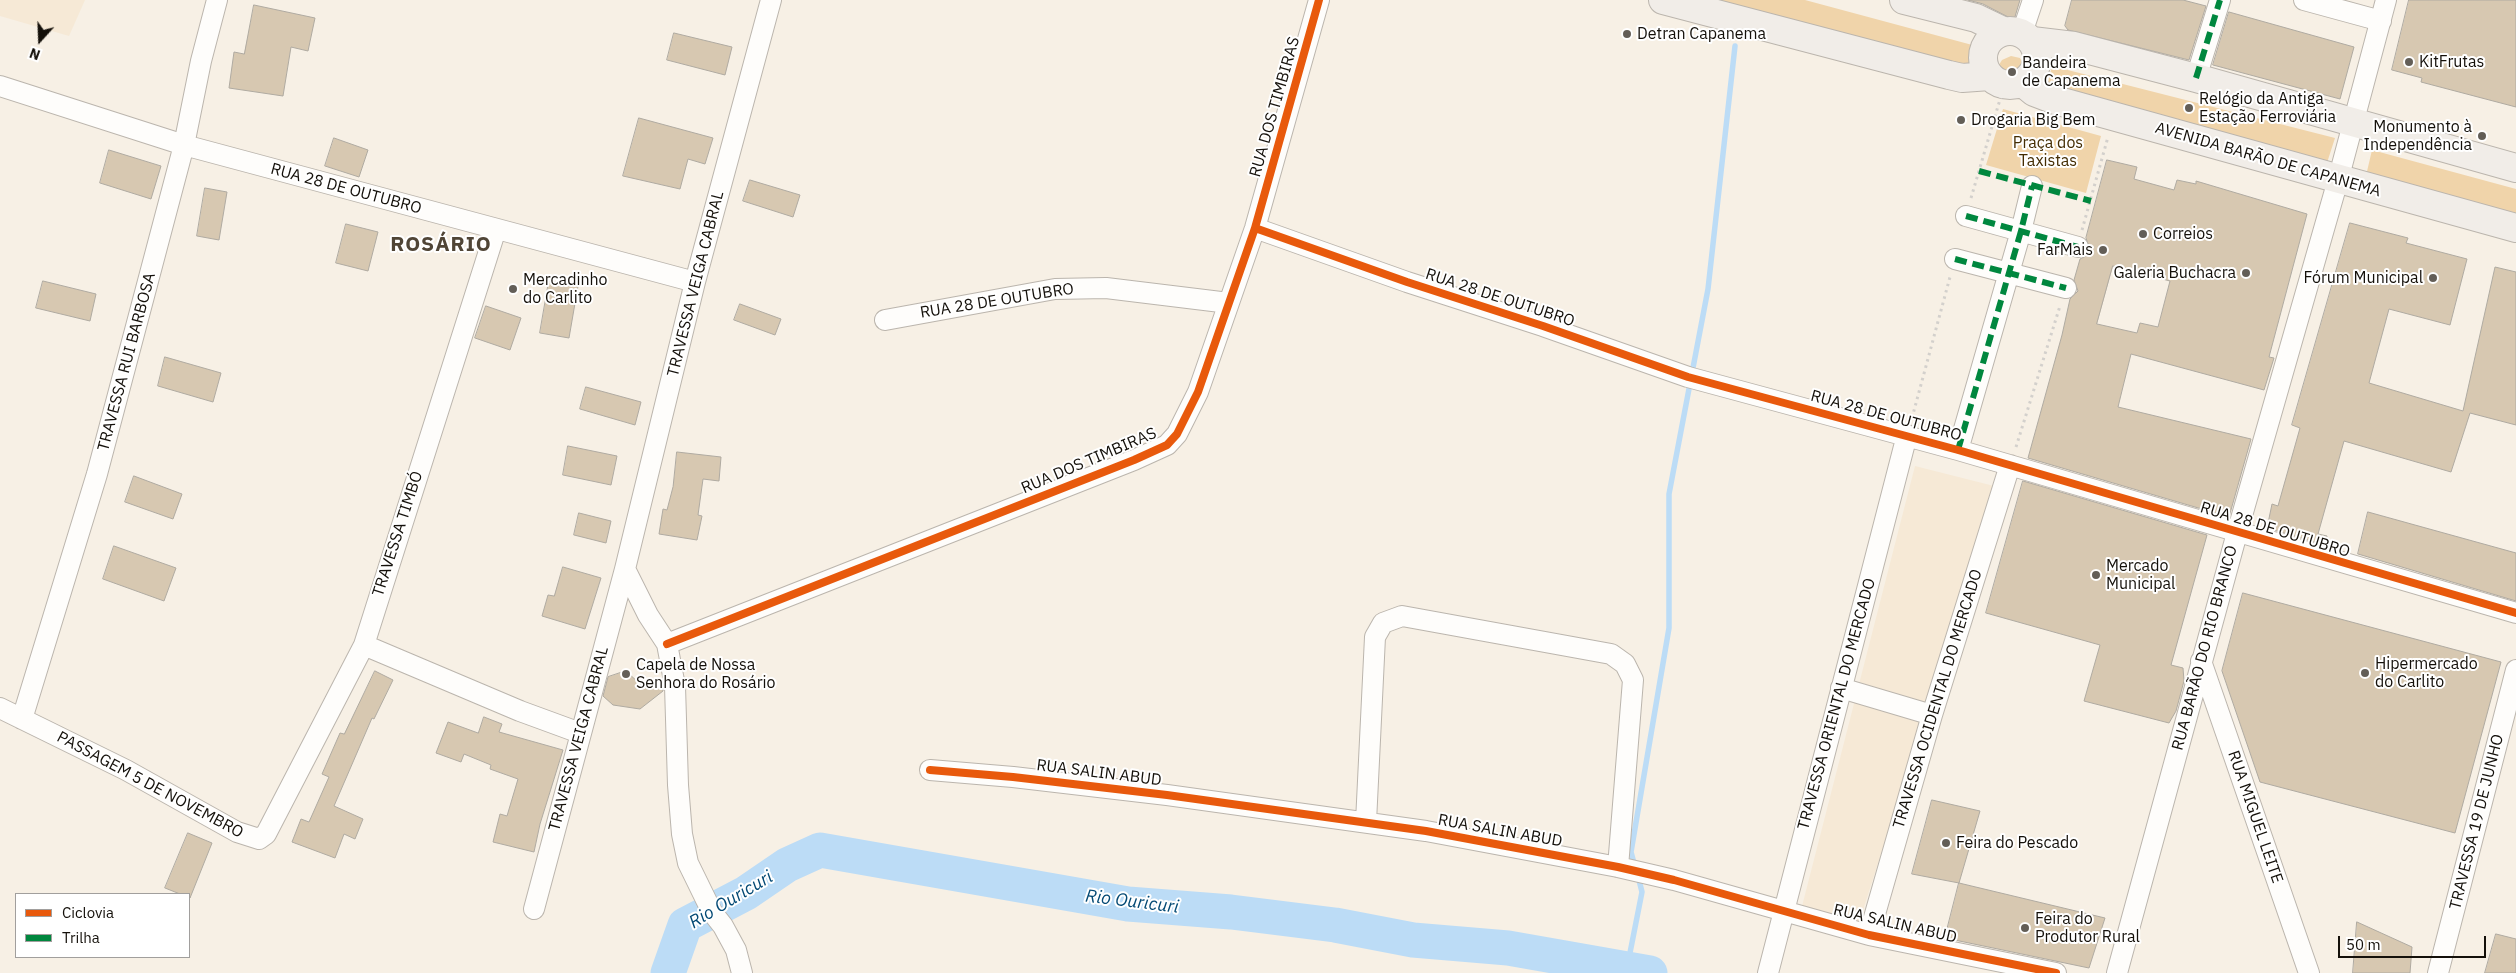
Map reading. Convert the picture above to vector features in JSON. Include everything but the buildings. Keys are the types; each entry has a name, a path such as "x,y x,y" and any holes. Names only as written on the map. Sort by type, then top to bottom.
{"street":[{"name":"TRAVESSA RUI BARBOSA","path":"22,719 97,474 184,145 201,61 217,0"},
{"name":"TRAVESSA VEIGA CABRAL","path":"534,909 625,569 695,282 771,0"},
{"name":"RUA DOS TIMBIRAS","path":"667,644 1134,460 1167,445 1177,434 1188,414 1255,228 1319,0"},
{"path":"1663,0 1948,76 1962,78 1990,76"},
{"path":"2019,35 2033,0"},
{"path":"2196,78 2220,0"},
{"path":"2304,0 2380,21"},
{"name":"RUA BARÃO DO RIO BRANCO","path":"2117,973 2237,533 2354,124 2386,0"},
{"path":"1913,1 1981,20 2019,35 2074,46 2196,78 2354,124 2516,168"},
{"path":"2019,35 2038,59 2031,77 2023,83 2004,85 1990,76 1983,59 1984,50 1988,42 2019,35"},
{"name":"AVENIDA BARÃO DE CAPANEMA","path":"2023,83 2034,92 2056,100 2516,228"},
{"name":"RUA 28 DE OUTUBRO","path":"0,86 184,145 695,282"},
{"path":"1958,450 2009,274 2032,186"},
{"path":"1966,216 2078,247"},
{"name":"RUA 28 DE OUTUBRO","path":"1255,228 1407,282 1543,326 1688,377 1907,435 2516,613"},
{"name":"TRAVESSA TIMBÓ","path":"271,828 364,645 496,229"},
{"path":"1955,259 2066,288"},
{"name":"RUA 28 DE OUTUBRO","path":"885,320 1055,289 1081,287 1229,303"},
{"name":"TRAVESSA ORIENTAL DO MERCADO","path":"1768,973 1907,435"},
{"name":"TRAVESSA OCIDENTAL DO MERCADO","path":"1869,935 1932,715 2010,465"},
{"path":"625,569 648,616 667,644 674,686 682,834 688,863 712,912 723,926 736,950 742,973"},
{"path":"1366,822 1374,637 1383,623 1402,616 1611,654 1625,664 1633,680 1618,866"},
{"path":"364,645 520,712 580,733"},
{"name":"RUA MIGUEL LEITE","path":"2201,662 2309,973"},
{"name":"TRAVESSA 19 DE JUNHO","path":"2438,973 2516,670"},
{"path":"1841,688 1932,715"},
{"name":"PASSAGEM 5 DE NOVEMBRO","path":"0,708 126,770 238,832 259,838 271,828"},
{"name":"RUA SALIN ABUD","path":"930,770 1013,776 1366,822 1618,866 1869,935 2056,973"}],"shaded area":[{"path":"0,0 85,0 69,36 0,16"},
{"path":"1915,466 1998,487 1857,929 1800,914"}],"green space":[{"path":"1684,0 1805,0 1976,46 1968,74"},
{"path":"2011,56 2020,58 2027,71 2011,86 2002,82 1997,68 2002,60"},
{"path":"2052,66 2335,138 2325,169 2045,95"},
{"name":"Praça dos Taxistas","path":"2003,109 2101,136 2086,193 1986,165"},
{"path":"2372,150 2516,189 2516,219 2365,180"}],"waterway":[{"path":"1635,867 1631,852 1669,628 1669,494 1708,289 1735,46"},
{"name":"Rio Ouricuri","path":"668,973 685,925 746,893 787,865 820,850 1128,904 1231,912 1335,925 1413,940 1508,948 1650,973"},
{"path":"1627,968 1642,892 1638,876"}],"marked path":[{"path":"2196,78 2220,0"},
{"path":"1979,171 2091,201"},
{"path":"1958,450 2021,231 2032,186"},
{"path":"1966,216 2078,247"},
{"path":"1955,259 2066,288"}],"cycle path":[{"path":"667,644 1134,460 1167,445 1177,434 1198,392 1255,228 1319,0"},
{"path":"1255,228 1407,282 1543,326 1688,377 1958,450 2516,613"},
{"path":"930,770 1013,777 1167,795 1426,831 1618,867 1674,880 1869,935 2056,973"}],"place":[{"name":"Detran Capanema","path":"1627,34"},
{"name":"KitFrutas","path":"2409,62"},
{"name":"Bandeira de Capanema","path":"2012,72"},
{"name":"Relógio da Antiga Estação Ferroviária","path":"2189,108"},
{"name":"Drogaria Big Bem","path":"1961,120"},
{"name":"Monumento à Independência","path":"2482,136"},
{"name":"Correios","path":"2143,234"},
{"name":"FarMais","path":"2103,250"},
{"name":"Galeria Buchacra","path":"2246,273"},
{"name":"Fórum Municipal","path":"2433,278"},
{"name":"Mercadinho do Carlito","path":"513,289"},
{"name":"Mercado Municipal","path":"2096,575"},
{"name":"Hipermercado do Carlito","path":"2365,673"},
{"name":"Capela de Nossa Senhora do Rosário","path":"626,674"},
{"name":"Feira do Pescado","path":"1946,843"},
{"name":"Feira do Produtor Rural","path":"2025,928"}],"district":[{"name":"ROSÁRIO","path":"441,245"}]}
